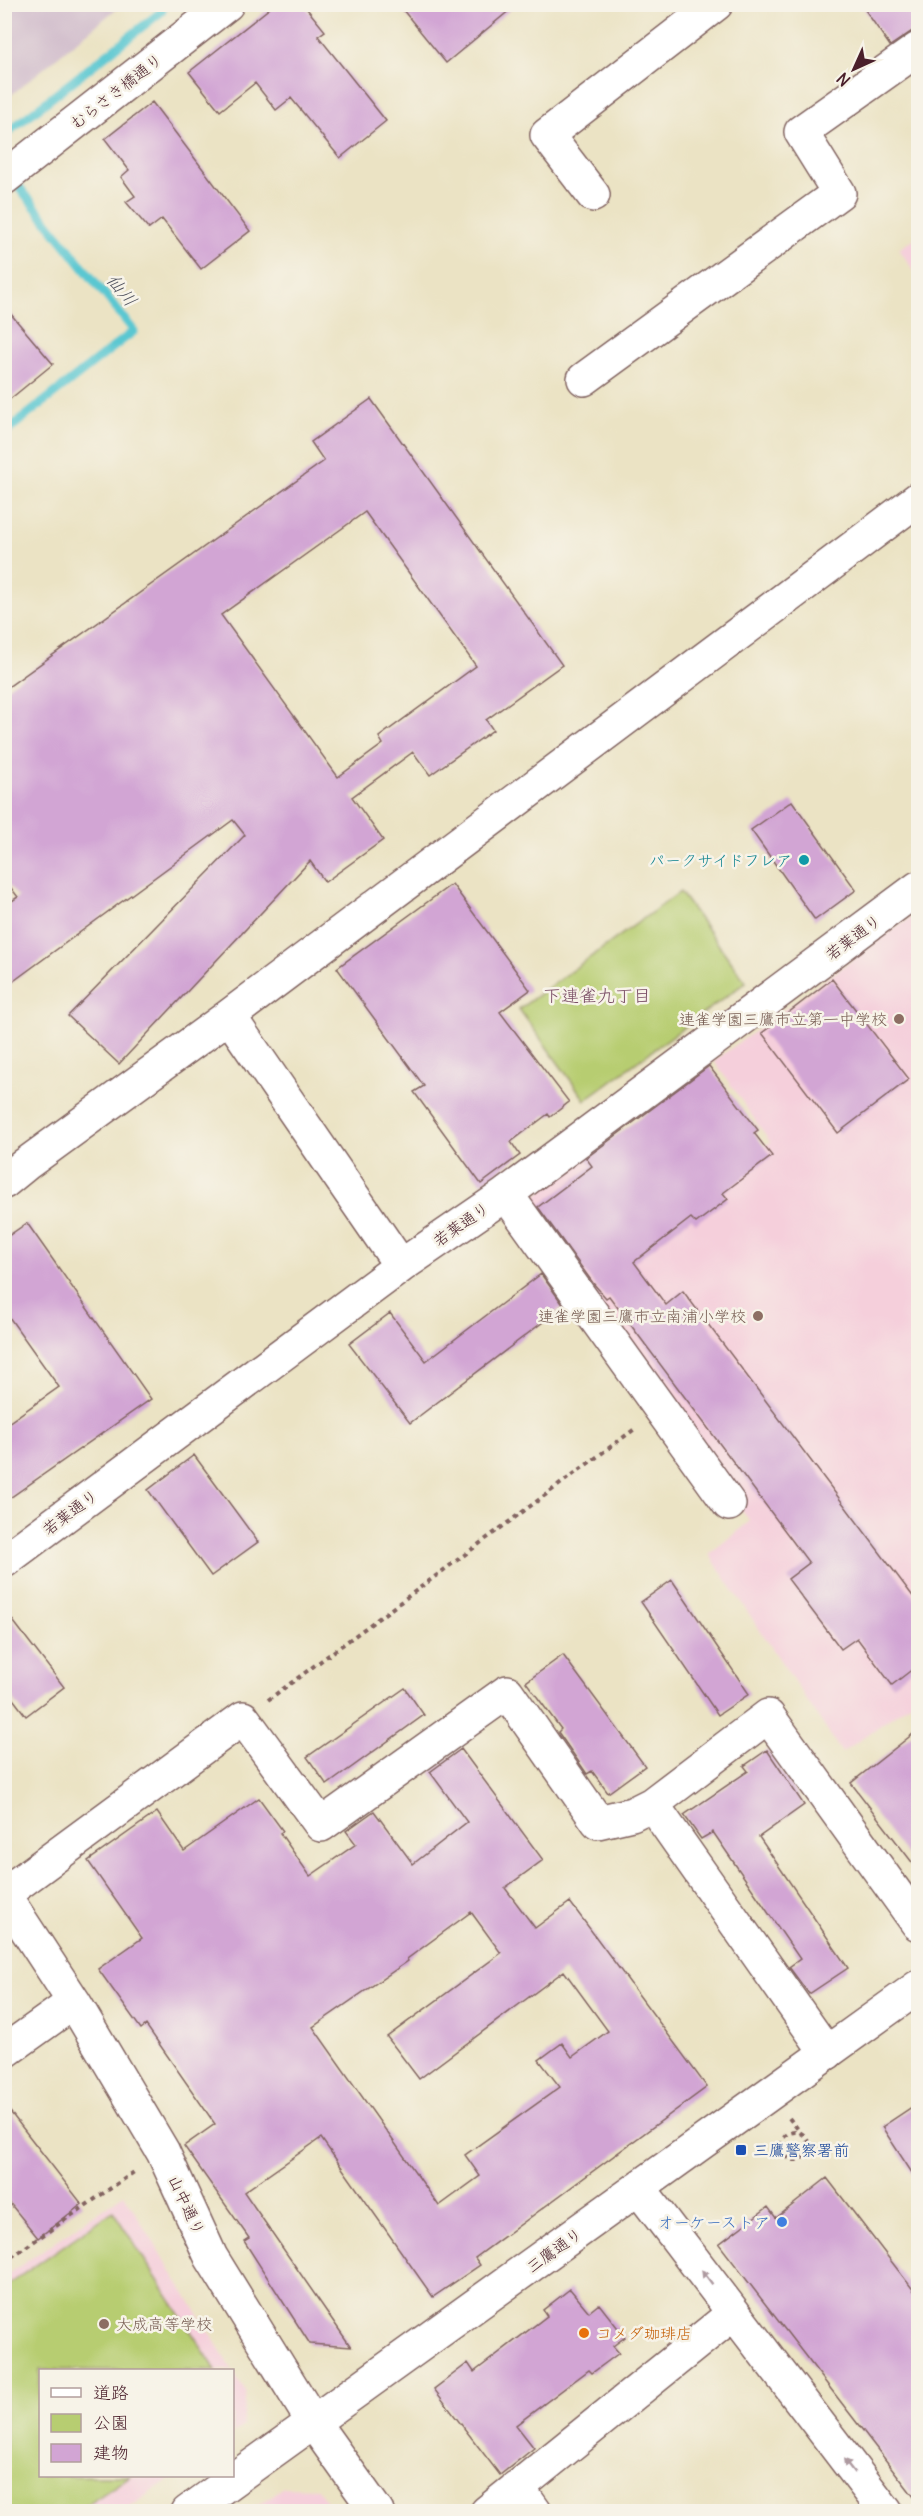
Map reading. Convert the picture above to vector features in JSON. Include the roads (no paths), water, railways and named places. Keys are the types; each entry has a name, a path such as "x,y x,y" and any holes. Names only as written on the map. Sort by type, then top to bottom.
{"street":[{"path":"593,195 547,135 716,4"},
{"name":"むらさき橋通り","path":"11,172 219,7"},
{"path":"584,379 839,193 801,132 918,49"},
{"path":"4,1182 918,499"},
{"name":"若葉通り","path":"4,1561 401,1266 506,1194 918,888"},
{"path":"229,1016 401,1266"},
{"path":"506,1194 729,1504"},
{"path":"4,1894 243,1718 321,1825 507,1692 598,1822 633,1814 652,1804 768,1716 918,1924"},
{"path":"652,1804 827,2053"},
{"name":"山中通り","path":"4,1894 74,2002 163,2152 210,2257 313,2422 377,2511"},
{"name":"三鷹通り","path":"188,2511 918,1987"},
{"path":"4,2052 74,2002"},
{"path":"639,2189 886,2511"},
{"path":"487,2511 526,2499 734,2313"}],"waterway":[{"name":"仙川","path":"4,135 161,12 164,4"},
{"name":"仙川","path":"4,433 134,331 12,178"}],"place":[{"name":"パークサイドフレア","path":"804,860"},
{"name":"連雀学園三鷹市立第一中学校","path":"899,1019"},
{"name":"連雀学園三鷹市立南浦小学校","path":"758,1316"},
{"name":"三鷹警察署前","path":"741,2150"},
{"name":"オーケーストア","path":"782,2222"},
{"name":"大成高等学校","path":"104,2324"},
{"name":"コメダ珈琲店","path":"584,2333"}],"district":[{"name":"下連雀九丁目","path":"597,995"}]}
